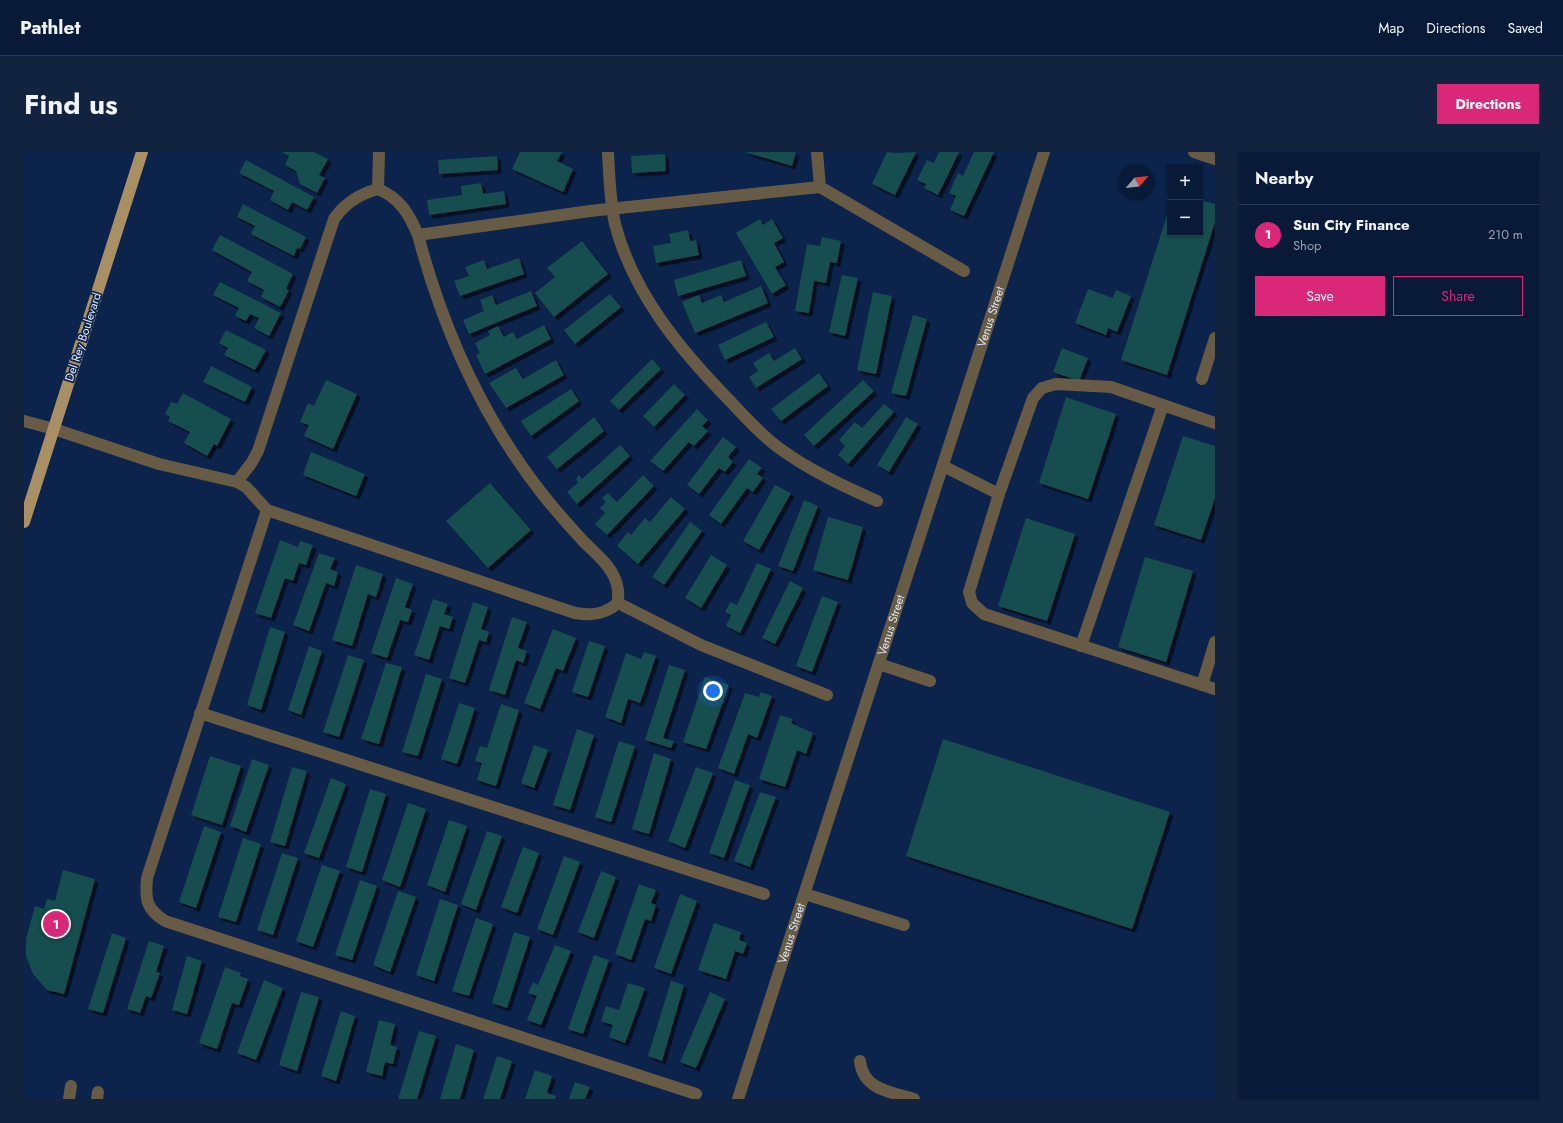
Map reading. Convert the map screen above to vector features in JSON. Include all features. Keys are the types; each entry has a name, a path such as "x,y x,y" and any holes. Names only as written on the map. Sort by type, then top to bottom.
{"main road":[{"name":"Del Rey Boulevard","path":"24,522 142,152"}],"street":[{"path":"378,189 379,152"},
{"path":"608,152 613,210 617,229 635,275 661,320 694,364 756,428 777,447 817,473 877,501"},
{"path":"817,152 820,187"},
{"name":"Venus Street","path":"738,1099 1044,152"},
{"path":"1194,152 1215,159"},
{"path":"418,236 613,210 820,187 964,271"},
{"path":"237,482 258,451 334,219 352,200 364,193 378,189 388,193 399,201 407,212 418,236 431,280 451,335 486,410 522,468 567,524 607,565 617,584 619,593 618,603"},
{"path":"1202,379 1215,338"},
{"path":"1215,423 1111,387 1056,384 1042,388 1033,398 999,494 969,592 972,603 984,614 1215,689"},
{"path":"1081,646 1163,405"},
{"path":"24,421 54,429 159,464 237,482 246,487 267,510 575,612 588,614 602,613 618,603"},
{"path":"943,466 999,494"},
{"path":"267,510 147,878 146,891 148,905 155,915 165,921 696,1094"},
{"path":"618,603 707,647 827,695"},
{"path":"1202,685 1215,642"},
{"path":"879,664 930,681"},
{"path":"200,713 764,894"},
{"path":"805,894 904,925"},
{"path":"860,1061 863,1076 873,1086 914,1099"},
{"path":"69,1099 71,1086"}],"building":[{"path":"282,152 314,152 328,159 319,175 325,178 317,193 300,184 296,171 285,165 289,156"},
{"path":"520,152 562,152 557,161 573,169 563,192 512,169"},
{"path":"745,152 796,152 792,166"},
{"path":"887,152 916,152 895,195 872,184"},
{"path":"939,152 959,152 938,195 924,188 926,184 917,180 927,160 934,163"},
{"path":"974,152 994,152 964,216 950,210 956,196 949,193 958,173 963,176"},
{"path":"665,154 666,171 632,173 631,156"},
{"path":"497,156 498,170 439,174 438,160"},
{"path":"246,160 314,197 307,210 292,202 288,210 270,200 274,191 239,173"},
{"path":"481,183 483,194 504,191 506,204 429,215 427,200 462,195 461,186"},
{"path":"1203,201 1215,204 1215,222 1167,375 1121,360 1167,215 1167,236 1203,236"},
{"path":"243,204 306,237 300,249 297,248 294,256 251,234 255,226 237,217"},
{"path":"760,219 763,225 772,219 783,238 774,243 784,262 775,267 786,285 772,294 736,233"},
{"path":"688,230 690,241 696,240 699,255 656,263 653,246 671,243 669,234"},
{"path":"220,235 293,274 286,289 289,290 280,307 261,297 264,290 247,281 252,272 212,250"},
{"path":"822,237 841,241 837,263 830,262 826,283 814,281 809,313 795,311 807,244 820,246"},
{"path":"582,241 608,274 554,317 535,293 555,277 547,268"},
{"path":"519,258 524,274 460,296 454,281 469,276 465,267 484,260 487,269"},
{"path":"741,260 746,276 678,296 674,280"},
{"path":"842,275 858,278 845,336 829,332"},
{"path":"220,282 281,313 269,336 254,328 259,318 250,314 246,321 235,316 239,308 213,295"},
{"path":"761,286 768,303 695,333 682,302 699,295 702,303 721,295 724,302"},
{"path":"1088,289 1113,298 1116,290 1131,296 1117,332 1108,328 1106,335 1075,323"},
{"path":"531,291 537,306 469,334 463,320 484,311 480,300 492,295 496,305"},
{"path":"873,292 892,296 876,374 857,370"},
{"path":"610,294 621,307 575,344 564,330"},
{"path":"913,315 927,319 906,396 891,393"},
{"path":"766,322 774,337 725,360 718,345"},
{"path":"544,325 551,339 485,374 476,355 480,353 475,343 490,335 488,331 498,326 504,337 513,332 517,339"},
{"path":"226,330 266,350 255,370 224,355 228,348 219,343"},
{"path":"795,348 802,359 756,388 749,377 758,371 753,363 769,353 774,361"},
{"path":"1062,348 1088,358 1079,381 1053,372"},
{"path":"652,359 661,369 619,410 610,401"},
{"path":"556,360 564,375 506,408 489,383 516,368 523,379"},
{"path":"211,366 252,387 245,402 203,382"},
{"path":"819,373 828,386 781,421 771,409"},
{"path":"326,380 357,394 333,449 304,436 309,425 300,422 308,403 314,406"},
{"path":"863,380 874,391 814,446 804,435"},
{"path":"674,384 685,395 654,427 643,416"},
{"path":"571,389 579,401 531,436 521,421"},
{"path":"183,393 231,419 217,446 214,444 207,456 184,443 190,432 168,421 170,417 165,414 171,402 177,404"},
{"path":"1066,397 1116,414 1088,499 1039,483"},
{"path":"884,404 894,412 848,464 838,455 845,446 839,440 855,422 862,428"},
{"path":"697,409 708,420 702,426 708,431 694,446 689,442 663,471 650,461"},
{"path":"594,417 604,431 557,469 547,457"},
{"path":"906,417 918,424 889,472 877,465"},
{"path":"1183,436 1215,446 1215,498 1201,540 1154,525"},
{"path":"723,437 736,447 728,457 733,462 725,472 719,468 699,494 687,485"},
{"path":"620,445 630,456 577,504 567,492 578,483 576,479 579,475 582,479"},
{"path":"311,452 365,474 356,496 303,475"},
{"path":"749,459 762,468 757,474 763,478 753,492 747,488 721,524 709,515"},
{"path":"643,475 654,486 607,535 595,524 605,513 600,508 606,502 602,498 608,493 617,502"},
{"path":"490,483 531,530 488,568 446,521"},
{"path":"775,485 791,493 759,550 743,541"},
{"path":"671,497 685,509 638,564 617,546 628,532 631,535 645,518 650,522"},
{"path":"804,500 818,506 793,571 778,566"},
{"path":"828,517 863,527 848,580 813,570"},
{"path":"1026,518 1075,534 1047,621 998,606"},
{"path":"690,522 702,531 664,585 652,577"},
{"path":"280,540 298,547 300,541 313,545 306,565 299,563 293,581 285,578 271,618 255,613"},
{"path":"319,553 335,558 330,569 338,572 334,586 326,583 309,631 293,625"},
{"path":"711,555 727,565 701,608 685,598"},
{"path":"1145,557 1193,571 1166,662 1118,647"},
{"path":"757,563 771,569 740,633 726,626 731,615 725,612 730,602 737,605"},
{"path":"356,565 383,574 376,597 368,594 352,646 332,640"},
{"path":"396,578 413,584 405,607 412,610 408,622 400,620 387,658 371,653"},
{"path":"790,581 803,588 775,644 762,638"},
{"path":"822,596 838,602 812,672 796,666"},
{"path":"433,599 448,604 444,614 453,617 449,629 440,626 429,660 414,655"},
{"path":"473,602 488,607 481,629 489,632 486,642 479,640 465,683 449,678"},
{"path":"512,617 527,622 518,648 527,651 523,663 516,660 505,695 489,690"},
{"path":"270,627 285,632 261,710 247,705"},
{"path":"553,629 576,638 563,671 556,668 540,709 524,703"},
{"path":"589,641 605,646 588,697 572,692"},
{"path":"309,646 322,651 301,715 288,710"},
{"path":"644,652 656,656 640,703 628,699 621,723 605,717 626,653 641,659"},
{"path":"348,655 364,660 339,737 323,732"},
{"path":"386,663 402,667 379,744 361,739"},
{"path":"669,665 685,670 663,738 674,741 671,748 645,740"},
{"path":"426,674 442,679 418,756 402,752"},
{"path":"705,677 729,685 706,749 683,742"},
{"path":"761,692 772,696 757,738 748,734 734,774 718,768 745,693 759,697"},
{"path":"459,703 475,708 457,764 441,759"},
{"path":"501,704 519,710 496,786 477,780 482,763 475,761 480,746 487,748"},
{"path":"780,715 793,719 791,723 813,733 806,754 797,750 785,787 759,779"},
{"path":"577,729 594,735 570,810 553,805"},
{"path":"943,739 1170,812 1132,929 906,856"},
{"path":"619,741 635,746 611,822 595,817"},
{"path":"534,745 548,750 534,788 521,783"},
{"path":"654,753 671,759 649,834 632,829"},
{"path":"210,756 241,766 222,825 191,815"},
{"path":"252,759 269,765 246,832 230,826"},
{"path":"292,767 307,771 285,846 270,842"},
{"path":"696,767 713,773 685,848 668,841"},
{"path":"331,778 346,784 319,858 304,853"},
{"path":"735,780 750,785 724,858 709,853"},
{"path":"370,789 386,794 362,872 346,867"},
{"path":"760,792 776,797 750,867 734,861"},
{"path":"408,803 426,809 400,887 382,880"},
{"path":"449,820 467,826 445,892 427,885"},
{"path":"204,826 221,832 196,908 179,902"},
{"path":"487,831 502,836 476,910 461,904"},
{"path":"243,838 261,844 236,922 218,917"},
{"path":"523,847 539,853 517,913 501,907"},
{"path":"282,853 298,858 273,935 257,930"},
{"path":"564,856 580,862 553,935 537,929"},
{"path":"322,865 340,871 313,947 296,941"},
{"path":"63,870 95,879 64,994 47,990 33,974 26,956 26,939 35,906 44,909 47,899 55,901"},
{"path":"601,871 616,877 594,938 578,932"},
{"path":"360,880 377,886 352,960 335,955"},
{"path":"639,884 656,890 651,903 656,905 651,921 645,919 631,960 615,954"},
{"path":"398,891 416,897 390,972 373,965"},
{"path":"680,894 697,901 671,974 654,968"},
{"path":"440,899 458,905 434,981 416,975"},
{"path":"476,918 493,924 469,996 452,991"},
{"path":"714,923 741,932 739,940 747,943 743,954 735,951 726,979 698,970"},
{"path":"514,932 530,937 507,1008 492,1003"},
{"path":"112,933 126,938 103,1013 88,1009"},
{"path":"149,941 164,946 156,972 160,973 151,998 146,996 140,1013 127,1009"},
{"path":"555,945 571,951 541,1025 527,1020 537,996 528,993 533,982 538,985"},
{"path":"594,955 609,960 583,1034 568,1029"},
{"path":"187,956 202,961 187,1014 172,1010"},
{"path":"225,967 241,973 240,976 248,979 239,1005 232,1003 217,1049 199,1043"},
{"path":"264,980 283,988 256,1060 237,1053"},
{"path":"671,981 684,985 662,1061 648,1056"},
{"path":"628,983 645,988 625,1043 609,1037 613,1025 601,1021 606,1006 619,1010"},
{"path":"301,992 319,997 297,1071 279,1065"},
{"path":"710,992 725,999 696,1068 680,1062"},
{"path":"341,1011 355,1016 336,1081 321,1076"},
{"path":"379,1020 395,1024 390,1045 397,1047 393,1064 385,1062 382,1076 366,1072"},
{"path":"419,1031 436,1036 417,1099 398,1099"},
{"path":"456,1044 474,1050 460,1099 440,1099"},
{"path":"497,1056 512,1061 500,1099 483,1099"},
{"path":"535,1070 552,1076 547,1093 556,1096 555,1099 525,1099"},
{"path":"575,1082 590,1087 585,1099 569,1099"}],"place":[{"name":"Sun City Finance","path":"56,924"}]}
